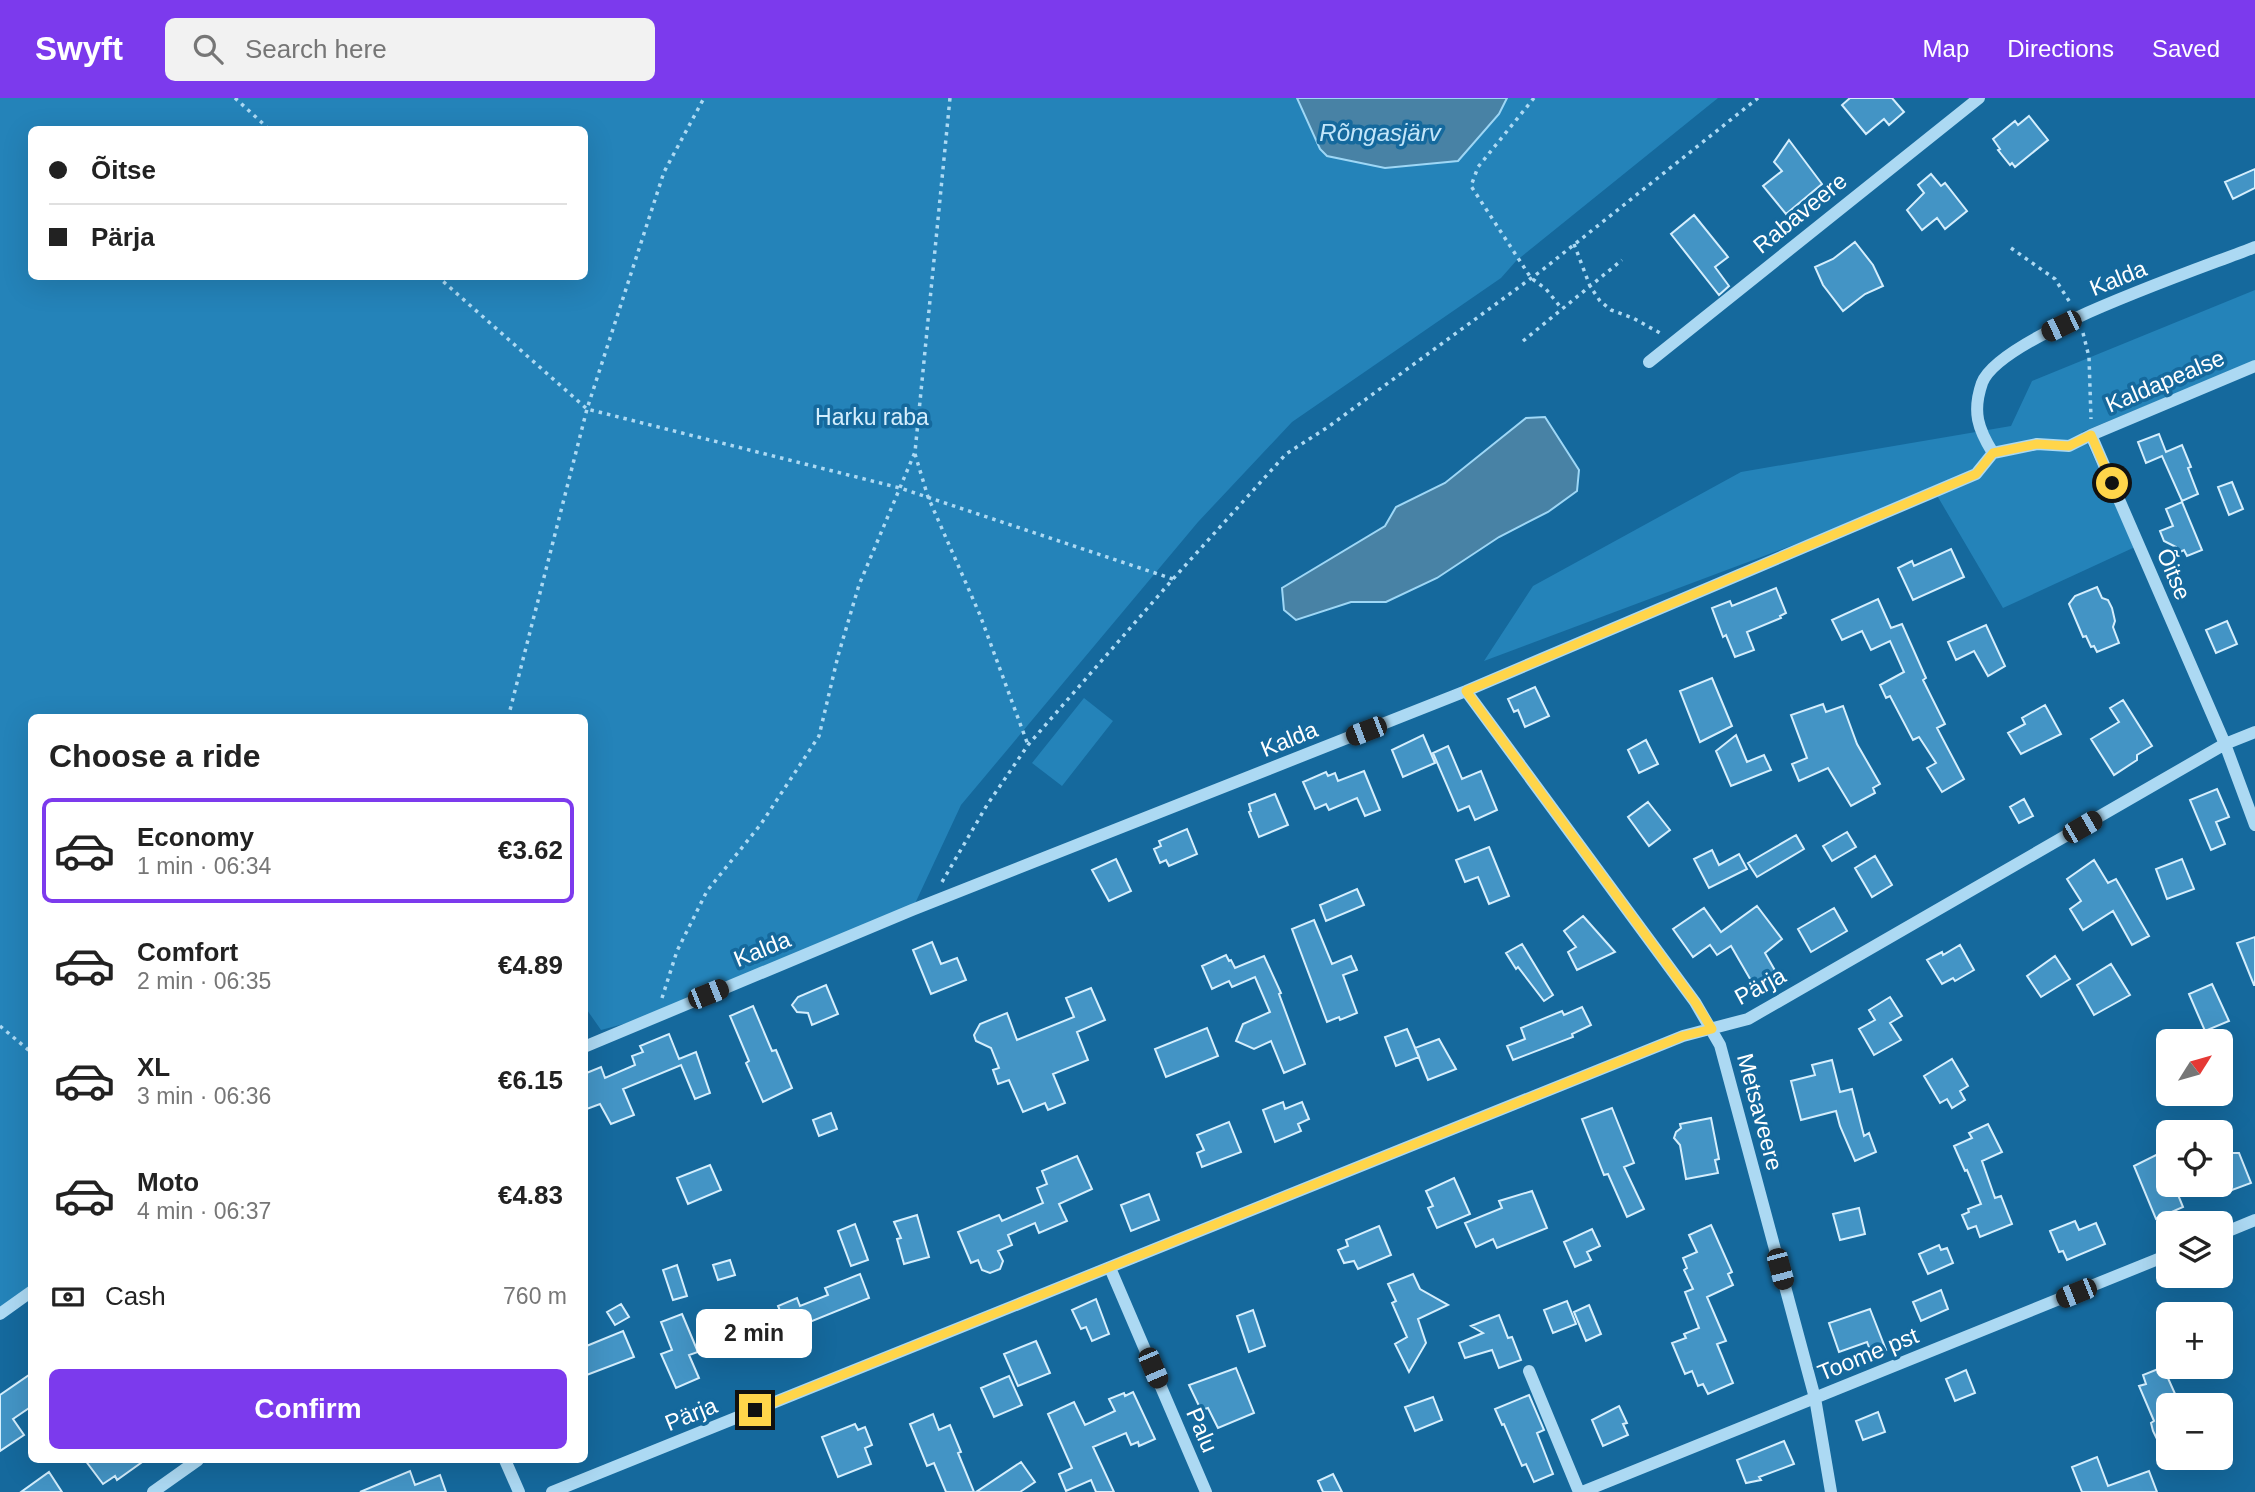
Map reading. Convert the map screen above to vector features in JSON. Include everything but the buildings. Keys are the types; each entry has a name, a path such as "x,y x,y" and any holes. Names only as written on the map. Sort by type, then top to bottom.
{"street":[{"name":"Rabaveere","path":"1649,362 1979,98"},
{"name":"Kalda","path":"588,1044 930,903 1466,691 1976,474 1993,453 1979,431 1977,410 1982,381 2000,361 2024,344 2080,317 2255,247"},
{"name":"Kaldapealse","path":"2091,435 2255,366"},
{"path":"1993,453 2037,444 2069,446 2091,435"},
{"name":"Õitse","path":"2091,435 2225,744 2255,825"},
{"name":"Metsaveere","path":"1466,691 1695,1002 1720,1045 1815,1398 1831,1492"},
{"name":"Pärja","path":"552,1492 1683,1036 1748,1019 2225,744 2255,732"},
{"path":"2233,1229 2255,1220"},
{"name":"Toome pst","path":"1581,1492 2156,1260"},
{"name":"Palu","path":"1110,1268 1206,1492"},
{"path":"0,1314 28,1294"},
{"path":"1530,1371 1581,1492"},
{"path":"153,1492 194,1463"},
{"path":"506,1463 519,1492"}],"path":[{"path":"235,98 266,126"},
{"path":"509,714 587,409 664,172 704,98"},
{"path":"657,1015 677,951 707,891 761,824 819,736 838,656 859,585 915,452 950,98"},
{"path":"1534,98 1478,167 1471,186 1531,278 1546,289 1562,309"},
{"path":"930,903 987,805 1028,745 1286,454 1328,427 1531,278 1758,98"},
{"path":"1574,244 1590,286 1600,301 1611,310 1633,318 1675,341"},
{"path":"2011,248 2055,279 2080,317 2089,357 2091,435"},
{"path":"1523,341 1622,260"},
{"path":"442,280 587,409 900,488 1173,579"},
{"path":"915,452 928,497 980,615 1028,745"},
{"path":"0,1026 28,1050"}],"green space":[{"name":"Harku raba","path":"0,98 1297,98 1320,149 1425,163 1458,161 1499,115 1507,98 1718,98 1516,261 1501,278 1292,422 1198,522 961,805 912,910 657,1015 601,1030 588,1011 588,714 28,714 28,1293 0,1314"},
{"path":"2255,290 2255,361 2082,432 2135,547 2003,608 1935,492 1484,661 1533,586 1741,472 2011,426 2032,381"},
{"path":"1084,698 1113,721 1062,786 1032,763"}],"water":[{"name":"Rõngasjärv","path":"1297,98 1507,98 1499,114 1458,161 1385,168 1327,156 1320,149"},
{"path":"1545,417 1579,470 1577,491 1548,512 1499,537 1437,578 1386,602 1351,602 1296,620 1284,610 1282,588 1385,526 1396,507 1445,483 1526,418"}],"route":[{"path":"755,1410 1683,1036 1712,1029 1695,1002 1466,691 1976,474 1993,453 2037,444 2069,446 2091,435 2112,483"}]}
